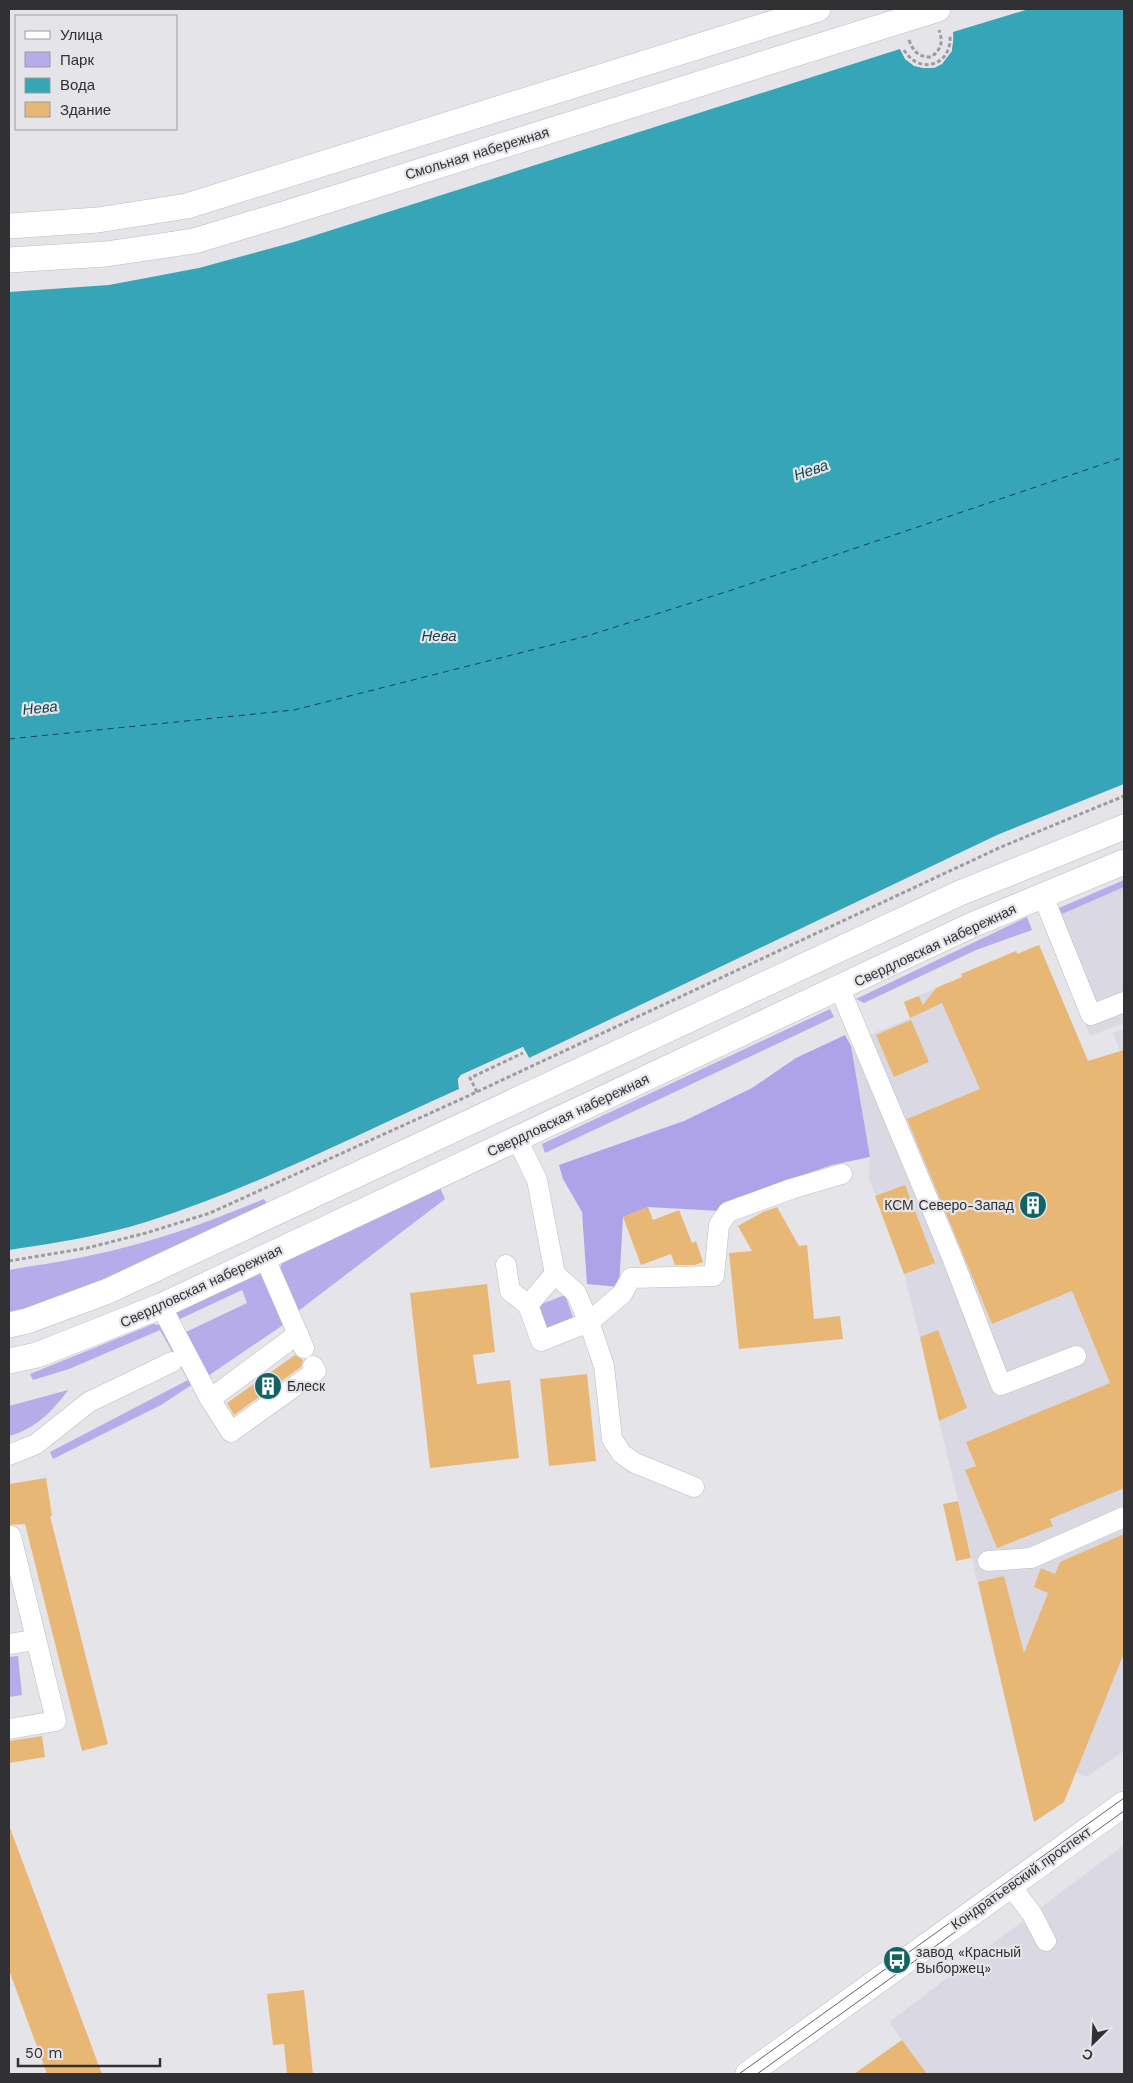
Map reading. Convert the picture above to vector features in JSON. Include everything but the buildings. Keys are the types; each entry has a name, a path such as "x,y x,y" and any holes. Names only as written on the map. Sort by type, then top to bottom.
{"main road":[{"path":"9,226 98,220 187,206 818,9"},
{"name":"Смольная набережная","path":"9,260 106,254 194,241 938,9"},
{"path":"9,1325 27,1321 108,1291 960,893 1124,827"},
{"name":"Свердловская набережная","path":"9,1361 37,1355 161,1306 264,1256 972,926 1124,862"},
{"name":"Кондратьевский проспект","path":"748,2074 1124,1804"}],"lane":[{"path":"1042,896 1091,1015 1124,1002"},
{"path":"840,989 952,1257 1001,1385 1076,1356"},
{"path":"517,1139 538,1180 554,1274 576,1293 589,1322 604,1366 612,1439 622,1454 636,1463 694,1488"},
{"path":"506,1265 510,1291 528,1304 541,1341 589,1322 622,1294 631,1278 714,1276 718,1225 728,1212 791,1189 842,1174"},
{"path":"161,1306 210,1399 232,1432 316,1371 264,1256"},
{"path":"528,1304 554,1274"},
{"path":"210,1399 305,1349"},
{"path":"9,1455 36,1444 89,1402 172,1362"},
{"path":"988,1560 1031,1558 1124,1517"},
{"path":"9,1537 11,1536 56,1721 9,1729"},
{"path":"9,1644 35,1640"},
{"path":"1010,1885 1032,1914 1046,1940"}],"path":[{"path":"911,46 919,55 931,57 942,46 941,36"},
{"path":"904,50 908,56 919,64 933,64 945,56 949,50 950,36"},
{"path":"931,57 933,64"},
{"path":"9,1261 87,1248 146,1233 210,1213 477,1092 1001,847 1124,796"},
{"path":"477,1092 470,1078 523,1053"}],"shaded area":[{"path":"1124,887 1124,1023 1090,1036 1046,921"},
{"path":"1039,945 1088,1061 1120,1051 1113,1033 1124,1028 1124,1751 1086,1777 1076,1772 1064,1802 1034,1822 906,1280 869,1178 870,1157 851,1046 872,1034 910,1018 904,1002 962,977 961,974 1016,951 1017,954"},
{"path":"845,1035 851,1046 870,1157 832,1165 794,1178 720,1211 648,1207 623,1217 619,1287 587,1284 582,1212 563,1179 559,1165 684,1121 752,1088 796,1058"},
{"path":"1124,1845 1124,2074 854,2074 902,2040 889,2022"}],"green space":[{"path":"1124,880 1124,887 1062,914 1059,908"},
{"path":"1027,917 1032,930 976,950 864,1003 856,999"},
{"path":"830,1009 834,1017 545,1153 542,1144"},
{"path":"440,1188 445,1199 297,1312 279,1270 283,1261"},
{"path":"264,1199 269,1207 100,1283 9,1315 9,1270 111,1251 155,1239"},
{"path":"260,1272 283,1325 208,1376 186,1332 247,1303 242,1290 180,1319 176,1312"},
{"path":"565,1295 574,1320 548,1330 539,1305"},
{"path":"153,1324 160,1325 193,1384 161,1405 53,1459 50,1452 188,1380 160,1330 69,1369 33,1380 30,1374"},
{"path":"68,1390 43,1418 27,1429 9,1436 9,1406"},
{"path":"18,1656 22,1695 9,1697 9,1657"}],"water":[{"name":"Нева","path":"1029,9 1124,9 1124,784 997,835 529,1058 523,1047 461,1075 458,1079 459,1089 265,1177 186,1208 129,1227 78,1239 9,1250 9,292 109,285 199,268 294,242 900,49 916,65 935,66 943,62 949,54 953,44 953,32"}],"pier":[{"path":"953,32 952,51 942,64 934,68 914,66 905,59 900,49 903,48 907,57 915,63 924,66 933,65 945,57 950,50 951,33"},
{"path":"523,1047 529,1058 526,1059 522,1050 463,1077 459,1084 461,1088 459,1089 458,1079 461,1075"}],"ferry route":[{"path":"9,739 294,710 587,636 735,589 1124,457"}],"tram line":[{"path":"739,2074 1124,1798"},
{"path":"757,2074 1124,1811"}],"place":[{"name":"КСМ Северо-Запад","path":"1033,1205"},
{"name":"Блеск","path":"268,1386"},
{"name":"завод «Красный Выборжец»","path":"897,1960"}]}
